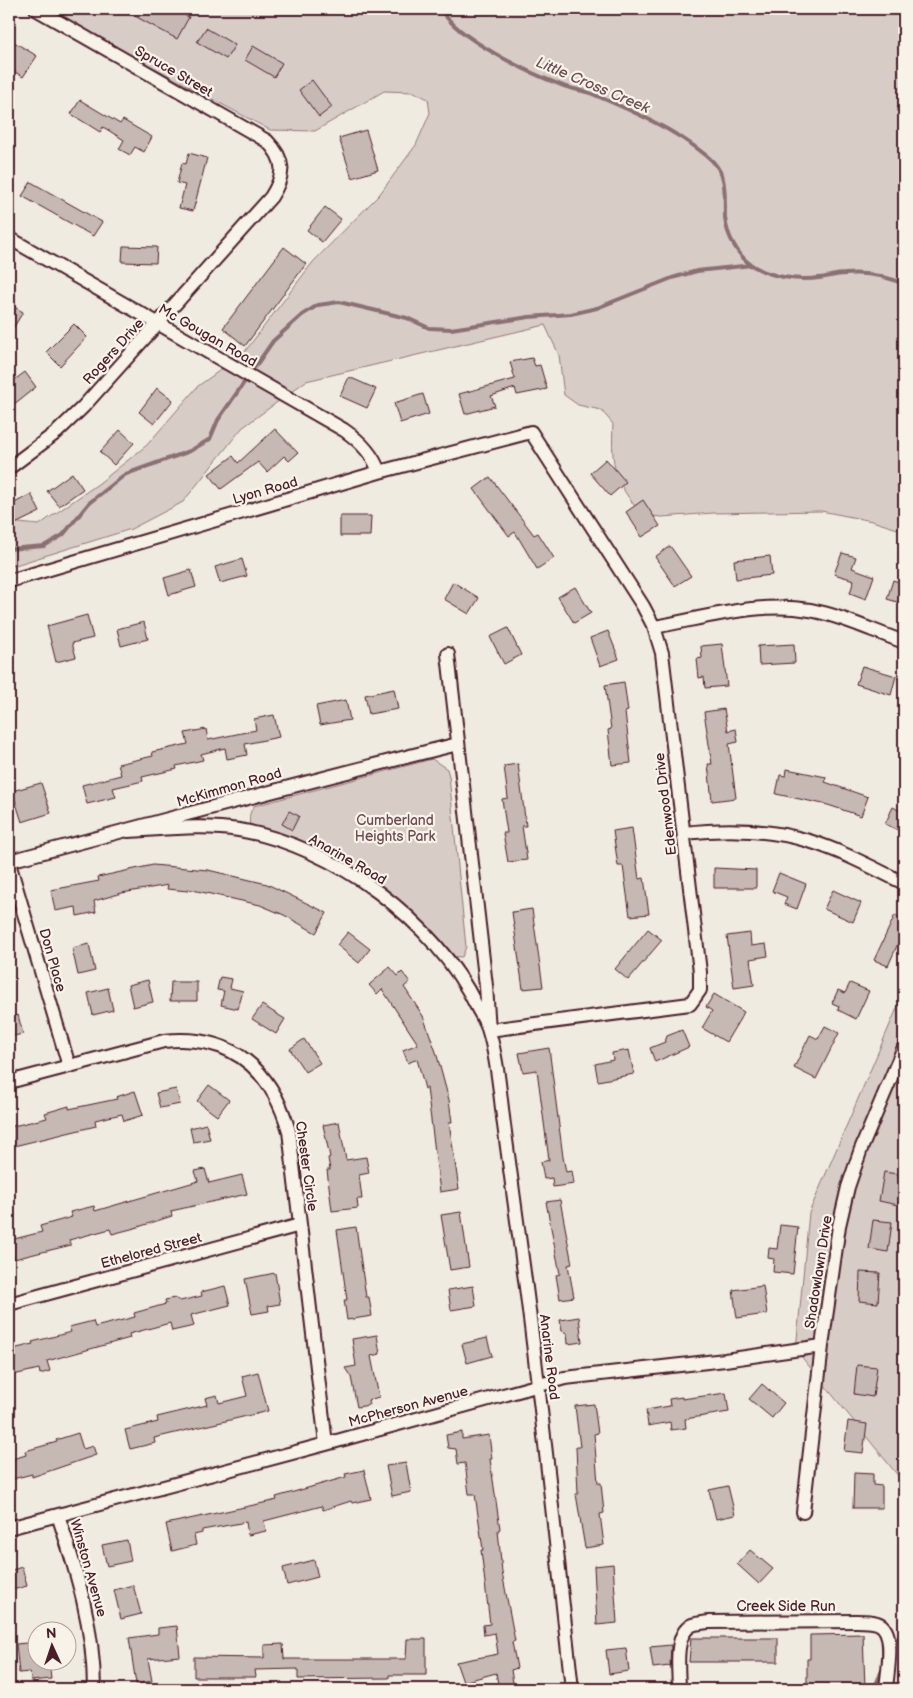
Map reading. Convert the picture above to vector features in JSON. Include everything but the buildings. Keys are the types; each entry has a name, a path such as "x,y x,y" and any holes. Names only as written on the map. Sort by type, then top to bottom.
{"street":[{"name":"Spruce Street","path":"36,9 267,141 278,155 282,173"},
{"name":"Rogers Drive","path":"9,468 57,432 83,407 271,197 281,182 282,173"},
{"name":"Mc Gougan Road","path":"9,238 344,430 365,447 376,462 379,472"},
{"name":"Lyon Road","path":"9,580 379,472 531,432"},
{"name":"Edenwood Drive","path":"489,1030 681,1007 690,1004 700,990 700,972 662,653 654,627 531,432"},
{"path":"654,627 737,611 782,608 826,614 904,642"},
{"name":"Anarine Road","path":"448,654 486,986 489,1030 502,1105 539,1385 572,1689"},
{"name":"McKimmon Road","path":"9,862 262,793 458,744"},
{"name":"Anarine Road","path":"128,831 201,827 240,830 279,840 320,858 382,896 436,943 468,986 489,1030"},
{"path":"684,833 730,830 784,835 836,850 904,883"},
{"name":"Don Place","path":"9,862 69,1066"},
{"name":"Chester Circle","path":"9,1082 164,1041 182,1039 218,1045 242,1057 267,1082 284,1114 288,1131 326,1444"},
{"name":"Shadowlawn Drive","path":"803,1512 822,1346 839,1226 848,1187 861,1149 904,1047"},
{"name":"Ethelored Street","path":"9,1304 300,1225"},
{"name":"McPherson Avenue","path":"9,1528 565,1378 725,1360 822,1346"},
{"name":"Winston Avenue","path":"58,1515 87,1611 93,1655 94,1689"},
{"name":"Creek Side Run","path":"679,1689 680,1643 684,1632 693,1624 708,1622 857,1621 878,1623 886,1629 889,1639 886,1689"}],"green space":[{"path":"45,9 904,9 904,531 872,521 821,511 713,513 662,517 642,515 625,492 616,473 613,452 613,424 601,410 578,405 564,395 559,355 545,325 306,381 242,428 183,502 131,529 9,567 9,522 39,525 98,484 147,445 198,386 243,354 313,262 379,195 416,145 430,113 428,99 414,92 384,91 315,131 270,130"},
{"name":"Cumberland Heights Park","path":"432,759 447,769 449,776 466,947 462,957 446,956 403,908 250,826 250,815 254,806"},
{"path":"904,992 904,1483 796,1350 809,1213"}],"waterway":[{"name":"Little Cross Creek","path":"441,9 449,20 477,43 513,63 568,88 590,93 636,113 666,128 707,156 719,169 724,183 725,217 730,238 742,257 753,266 768,273 794,278 811,279 842,274 868,274 904,284"},
{"path":"9,549 44,546 63,535 89,503 126,474 190,451 210,439 218,420 273,341 302,315 318,305 339,302 407,318 429,328 451,329 529,317 571,314 597,308 672,278 697,271 752,265"},
{"path":"893,1649 904,1626"},
{"path":"874,1689 883,1668"}]}
